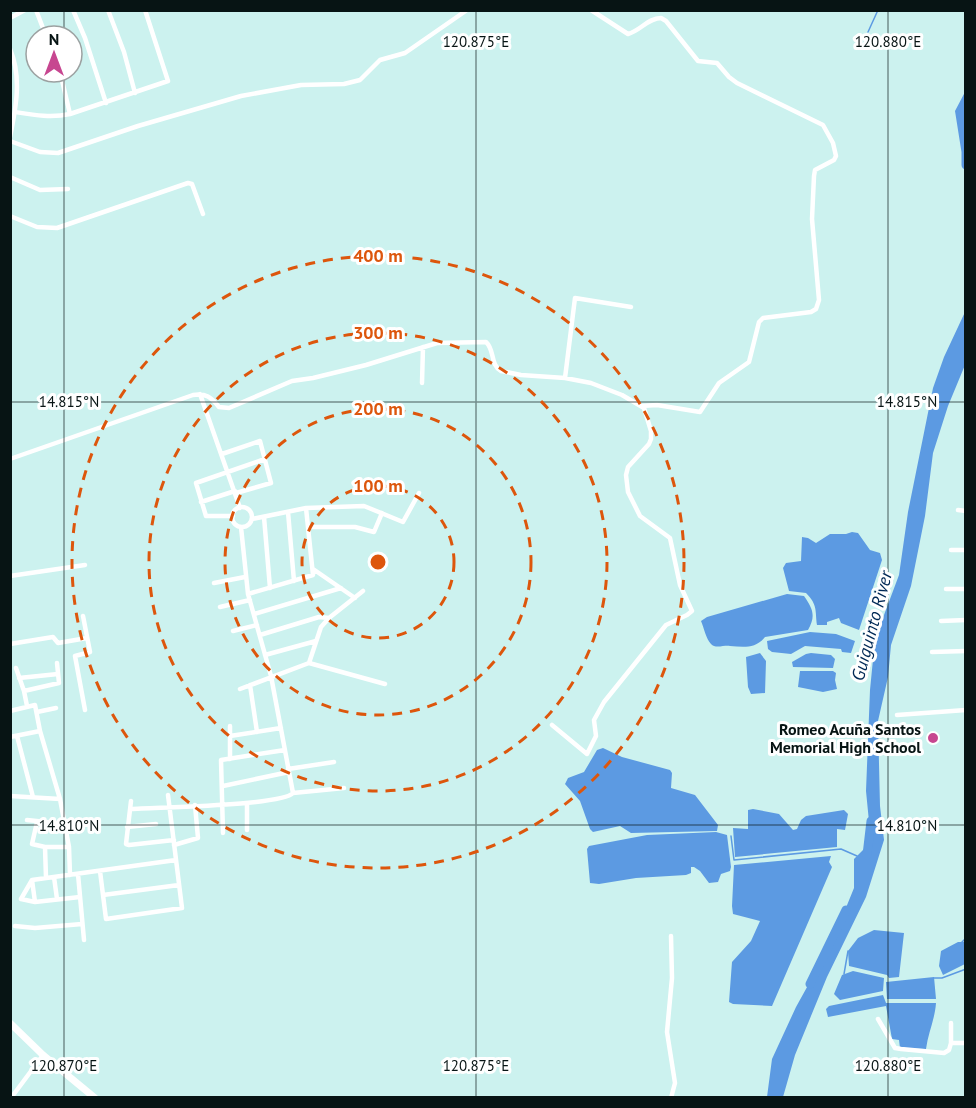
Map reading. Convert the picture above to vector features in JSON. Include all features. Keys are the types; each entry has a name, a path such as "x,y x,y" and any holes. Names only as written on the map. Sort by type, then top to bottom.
{"main road":[{"path":"10,1023 43,1055 95,1098"}],"street":[{"path":"10,18 25,10"},
{"path":"73,10 85,38 106,103"},
{"path":"108,10 124,52 135,93"},
{"path":"15,112 36,116 70,114 168,81 145,10"},
{"path":"10,49 16,68 17,89 10,139 40,152 58,153 138,126 241,96 301,85 344,84 360,80 380,60 405,53 467,10"},
{"path":"591,10 628,34 651,20 661,18 666,21 698,61 717,63 737,83 823,125 833,143 836,155 834,160 815,170 814,176 812,219 819,300 816,309 811,312 763,318 759,322 749,362 719,383 700,412 657,405 641,406"},
{"path":"63,84 70,114"},
{"path":"10,177 40,190 68,189"},
{"path":"10,216 37,227 57,228 188,183 192,184 203,214"},
{"path":"565,378 575,298 631,307"},
{"path":"10,459 200,394 208,395 219,407 229,408 292,381 366,365 437,343 486,342 490,346 498,370 521,375 565,378 609,389 646,411 651,439 628,467 626,475 630,498 640,516 670,538 680,585 692,611 666,625 604,702 594,720 596,736 587,754 552,725"},
{"path":"422,383 423,347"},
{"path":"200,394 240,508"},
{"path":"201,502 271,483 260,441 222,454"},
{"path":"233,516 206,516 196,483 265,459"},
{"path":"252,519 306,508 364,506 403,522 419,493"},
{"path":"240,508 250,511 252,519 249,524 241,526 236,524 233,516 240,508"},
{"path":"248,594 313,575 306,508"},
{"path":"958,510 966,511"},
{"path":"288,512 294,581"},
{"path":"308,527 355,527 374,532 382,513"},
{"path":"264,517 270,588"},
{"path":"241,526 248,594 272,676 293,793"},
{"path":"951,550 966,550"},
{"path":"10,576 84,565"},
{"path":"313,569 355,598"},
{"path":"214,583 245,577"},
{"path":"254,614 341,588"},
{"path":"945,589 966,589"},
{"path":"309,663 321,627 363,591"},
{"path":"220,606 250,600"},
{"path":"83,616 90,652 75,656 85,710"},
{"path":"260,635 319,617 329,618"},
{"path":"941,621 966,621"},
{"path":"232,631 257,625"},
{"path":"10,644 53,637 58,643 87,638"},
{"path":"266,655 315,641"},
{"path":"932,652 966,651"},
{"path":"24,691 59,683 57,663"},
{"path":"240,689 309,663 385,684"},
{"path":"16,668 27,706"},
{"path":"20,678 58,674"},
{"path":"250,685 258,732"},
{"path":"10,711 35,705 40,731 60,799 69,847 70,875"},
{"path":"37,712 56,708"},
{"path":"897,715 966,710"},
{"path":"230,726 230,759"},
{"path":"230,736 281,728"},
{"path":"10,737 40,731"},
{"path":"18,736 33,797"},
{"path":"223,832 221,760 285,750"},
{"path":"223,786 334,762"},
{"path":"131,808 247,804 286,797 293,793 344,788"},
{"path":"100,871 106,919 182,908 168,795"},
{"path":"10,796 60,799"},
{"path":"131,801 126,841 129,845 198,838 195,805"},
{"path":"247,804 247,830"},
{"path":"27,820 65,824"},
{"path":"37,822 32,844 45,847 69,847"},
{"path":"127,826 156,824"},
{"path":"45,847 46,878"},
{"path":"32,880 176,860"},
{"path":"78,874 84,940"},
{"path":"54,877 57,899"},
{"path":"32,880 34,902"},
{"path":"32,880 21,899 34,902 80,897"},
{"path":"103,896 179,885"},
{"path":"15,927 35,928 82,924"},
{"path":"671,936 672,978 667,1032 675,1083 671,1098"},
{"path":"878,1019 895,1047 944,1053 949,1050 951,1043 951,1023"},
{"path":"951,1043 966,1043"},
{"path":"11,1098 43,1055"}],"water":[{"path":"965,92 965,161 955,111"},
{"path":"965,312 965,365 948,406 933,453 925,516 911,586 891,645 888,677 878,721 880,806 884,840 866,897 827,977 795,1055 783,1097 767,1097 772,1059 796,1007 832,942 854,888 854,859 871,842 866,791 870,690 875,639 899,575 908,512 933,388 944,357"},
{"path":"858,533 870,550 880,553 882,560 859,630 841,623 839,618 827,622 827,625 817,625 813,601 806,593 789,591 783,568 786,563 801,561 802,537 816,543 830,534"},
{"path":"787,594 804,596 810,605 813,617 808,630 765,637 757,644 749,646 717,647 709,642 701,621 707,617"},
{"path":"810,632 836,634 855,641 851,653 842,652 841,649 805,646 791,654 772,652 768,649 767,641"},
{"path":"760,653 766,661 765,693 751,694 748,687 746,657"},
{"path":"811,653 831,655 835,659 833,668 793,667 792,662"},
{"path":"800,671 833,671 836,673 837,689 823,692 798,687"},
{"path":"603,748 622,757 670,770 672,773 671,788 695,795 718,825 717,831 631,833 620,826 593,832 580,801 565,784 568,778 584,772 597,750"},
{"path":"748,810 779,814 793,830 797,829 801,820 806,816 844,810 848,814 845,830 837,829 837,847 735,857 733,828 748,829"},
{"path":"716,832 727,835 731,867 730,871 721,874 718,882 709,883 700,871 691,867 691,873 686,875 590,883 587,849 589,846 647,835"},
{"path":"831,856 829,862 832,867 772,1006 729,1002 732,962 751,941 760,921 733,914 734,865"},
{"path":"874,930 904,933 899,977 889,978 887,975 849,966 848,951 858,938"},
{"path":"958,942 965,942 965,964 943,975 939,966 941,951"},
{"path":"853,971 884,978 883,991 840,1000 834,994 842,975"},
{"path":"934,977 936,999 887,999 886,982"},
{"path":"883,995 886,1003 936,1003 926,1049 900,1048 899,1040 892,1039 886,1006 828,1017 826,1009 829,1006"}],"waterway":[{"path":"868,32 878,10"},
{"name":"Guiguinto River","path":"966,149 966,165"},
{"name":"Guiguinto River","path":"867,855 871,821"},
{"path":"731,836 734,860 841,849 857,856"},
{"name":"Guiguinto River","path":"810,984 846,910"},
{"path":"962,942 966,938"},
{"path":"844,974 848,951"},
{"path":"934,978 942,978 966,969"}],"place":[{"name":"Romeo Acuña Santos Memorial High School","path":"933,738"}]}
